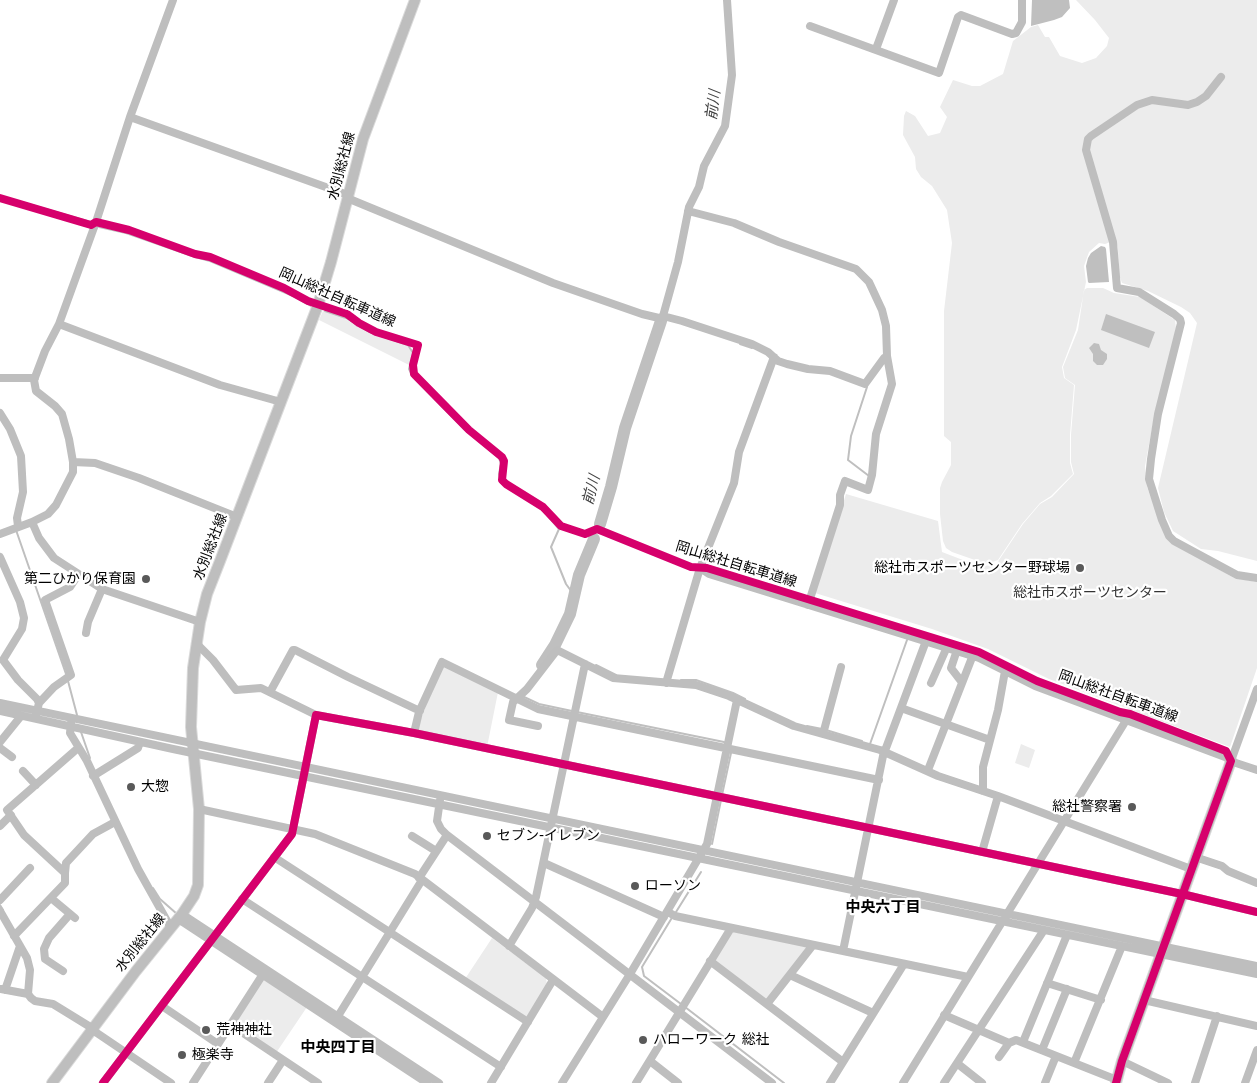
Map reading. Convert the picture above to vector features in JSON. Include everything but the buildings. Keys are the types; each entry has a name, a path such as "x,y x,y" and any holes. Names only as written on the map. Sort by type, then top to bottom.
{"main road":[{"name":"水別総社線","path":"52,1083 91,1029 180,917 194,896 198,885 200,809 191,727 193,668 200,622 208,594 318,305 363,140 415,0"},
{"path":"1117,1081 1122,1061 1231,761"}],"street":[{"path":"0,534 48,514 56,505 72,472 73,462 62,414 36,391 34,385 35,378 45,351 59,324 96,222 130,117 173,0"},
{"path":"663,316 678,262 688,211 699,186 704,166 725,126 732,74 727,0"},
{"path":"876,49 894,0"},
{"path":"810,26 939,73 960,15 1012,34 1016,33 1022,22 1022,0"},
{"path":"1221,77 1213,88 1197,102 1188,105 1152,100 1137,105 1091,136 1086,150 1113,242 1117,288 1139,292 1180,318 1181,323 1158,414 1149,479 1162,520 1174,540 1237,575 1257,578"},
{"path":"130,117 348,196 553,283 642,314 659,318 663,316 752,344 764,350 778,361 787,364 808,369 830,371 865,384 884,358"},
{"path":"688,211 734,223 779,242 856,269 869,282 882,310 886,326 887,356 892,384 876,434 872,475 868,490 844,481 840,495 840,505 808,604"},
{"path":"59,324 62,327 220,385 281,402"},
{"path":"667,681 700,568 734,483 739,452 774,357"},
{"path":"0,378 35,378"},
{"path":"0,413 10,429 22,456 23,492 16,527"},
{"path":"73,462 95,463 139,478 237,517"},
{"path":"32,522 46,549 54,558 78,575 102,589 200,622"},
{"path":"0,557 20,602 24,618 22,629 2,660 37,699 37,711"},
{"path":"700,568 709,574 973,655 1034,686 1128,717 1225,756 1231,761 1257,770"},
{"path":"0,711 21,716 37,711 54,687 71,675 45,600 70,587 78,575"},
{"path":"86,633 88,622 102,589"},
{"path":"843,951 885,750 926,641"},
{"path":"196,643 213,660 236,690 261,688 316,715 869,828 1182,894 1257,912"},
{"path":"931,684 947,647"},
{"path":"270,692 293,650 295,650 420,711"},
{"path":"538,726 509,720 513,702 557,650 613,678 667,681 696,685 737,700 794,726 824,731 885,750 928,769 938,776 983,789 1063,822 1191,869"},
{"path":"957,650 951,668 961,681"},
{"path":"928,769 961,681 966,674 973,655"},
{"path":"414,734 420,711 442,662 519,696 538,709 575,713 879,780"},
{"path":"509,946 534,902 544,863 585,664"},
{"path":"824,731 841,667"},
{"path":"983,789 984,767 1006,671"},
{"path":"1231,761 1257,689"},
{"path":"562,1083 630,974 670,915 707,844 719,798 737,700"},
{"path":"0,703 37,711 140,742 194,748 304,776 440,800 702,854 1066,935 1122,946 1162,950 1257,966"},
{"path":"900,708 990,740"},
{"path":"103,1083 292,834 316,715"},
{"path":"0,742 21,716"},
{"path":"903,1083 1128,717"},
{"path":"76,723 194,748 306,768 440,800"},
{"path":"76,723 70,733 95,775 115,822 171,928"},
{"path":"95,775 138,748 140,742"},
{"path":"0,748 12,758"},
{"path":"65,873 24,834 7,810 78,748"},
{"path":"23,771 36,785"},
{"path":"982,852 998,796"},
{"path":"440,800 437,822 447,835 630,974 682,1008 772,1083"},
{"path":"200,809 315,834 415,874 603,1018"},
{"path":"0,826 11,815"},
{"path":"15,935 65,883 66,863 93,834 115,822"},
{"path":"336,1020 390,933 447,835"},
{"path":"412,836 436,851"},
{"path":"274,857 528,1022"},
{"path":"1195,857 1222,866 1228,871 1257,883"},
{"path":"544,863 670,915 968,977"},
{"path":"0,900 30,868"},
{"path":"856,887 1007,914 1257,974"},
{"path":"51,898 72,916 49,938 44,949 45,959 63,971"},
{"path":"242,899 501,1067"},
{"path":"0,910 27,958 30,970 28,994"},
{"path":"180,917 423,1079 439,1083"},
{"path":"636,1083 731,928"},
{"path":"944,1083 1044,930"},
{"path":"1022,1042 1066,935"},
{"path":"767,1004 813,945"},
{"path":"20,946 2,989 28,994 35,1001 53,1004 171,1083"},
{"path":"1074,1063 1122,946"},
{"path":"710,961 843,1062"},
{"path":"830,1083 904,964"},
{"path":"193,1083 264,973"},
{"path":"790,975 873,1013"},
{"path":"491,1083 553,980"},
{"path":"1047,983 1101,1000"},
{"path":"1042,1050 1067,989"},
{"path":"1144,1000 1257,1026"},
{"path":"162,1006 218,1044"},
{"path":"944,1015 1009,1043"},
{"path":"1195,1083 1218,1016"},
{"path":"231,1025 318,1083"},
{"path":"998,1057 1009,1043 1016,1040 1117,1081"},
{"path":"1245,1083 1257,1050"},
{"path":"1046,1083 1056,1056"},
{"path":"268,1083 283,1060"},
{"path":"650,1061 678,1083"},
{"path":"1122,1061 1168,1083"},
{"path":"958,1064 982,1083"}],"green space":[{"path":"1076,0 1257,0 1257,561 1218,551 1201,549 1173,531 1164,512 1158,488 1197,323 1190,313 1181,307 1148,291 1122,283 1119,274 1116,240 1105,244 1099,243 1089,252 1084,266 1086,282 1076,330 1062,367 1064,378 1074,385 1070,435 1070,463 1073,474 1051,496 1040,503 1022,524 998,560 987,564 972,559 952,552 946,548 943,541 940,488 951,465 951,442 944,436 944,311 952,243 947,210 932,186 921,177 916,169 915,157 903,135 904,116 906,111 915,116 928,136 940,133 947,117 940,107 953,80 972,86 980,86 1003,74 1013,41 1031,27 1038,25 1045,37 1049,37 1060,56 1082,63 1096,58 1107,46 1109,38"},
{"name":"総社市スポーツセンター","path":"1087,288 1103,288 1114,293 1140,297 1175,320 1176,328 1153,423 1145,466 1147,487 1157,514 1171,542 1234,578 1257,582 1257,668 1230,747 1049,679 988,649 932,629 815,593 846,494 938,521 942,552 976,565 995,566 1023,524 1040,504 1052,497 1074,474 1071,462 1071,435 1075,385 1065,378 1063,367 1078,330 1084,290"},
{"path":"323,311 342,317 370,334 408,346 412,353 409,365 319,320"},
{"path":"445,666 498,692 487,747 419,733 420,721 441,667"},
{"path":"1021,744 1035,750 1029,768 1015,763"},
{"path":"734,931 807,946 808,949 766,1000 716,962 715,958 731,932"},
{"path":"492,938 546,978 547,985 525,1017 465,979"},
{"path":"262,980 266,980 307,1007 276,1053 235,1026 234,1022"}],"shaded area":[{"path":"1032,0 1069,0 1070,8 1062,17 1031,26"},
{"path":"1101,246 1106,249 1109,282 1089,283 1086,266 1088,258 1091,253"},
{"path":"1106,314 1155,332 1149,348 1101,330"},
{"path":"1094,343 1099,344 1101,350 1107,354 1107,359 1103,365 1097,365 1093,361 1093,354 1089,348"}],"waterway":[{"path":"0,196 91,222"},
{"path":"99,227 126,233 210,261 293,296 311,306"},
{"path":"325,311 346,318 369,332 408,345 413,353 409,369 413,377 465,430 499,458 501,464 499,474 501,483 543,510 559,529 551,547 566,584 574,595"},
{"name":"前川","path":"600,524 625,428 661,321"},
{"path":"740,344 752,348"},
{"path":"867,387 851,436 848,460 869,476"},
{"path":"16,530 66,674"},
{"name":"前川","path":"542,665 555,645 570,614 579,575 594,539"},
{"path":"870,744 907,640"},
{"path":"596,665 616,675"},
{"path":"681,680 696,680 745,699"},
{"path":"68,681 77,715"},
{"path":"522,696 539,704 572,711"},
{"path":"577,712 724,742"},
{"path":"807,726 822,729"},
{"path":"826,730 862,741"},
{"path":"81,732 90,758"},
{"path":"722,795 731,753"},
{"path":"712,844 721,800"},
{"path":"676,912 701,872"},
{"path":"153,888 160,899 177,914"},
{"path":"0,905 3,910"},
{"path":"673,916 642,967 644,976 681,1004"},
{"path":"685,1007 784,1083"}],"cycle path":[{"name":"岡山総社自転車道線","path":"0,198 91,225 96,222 129,230 195,254 210,257 284,288 308,301 347,314 376,332 418,345 413,365 414,374 469,430 502,457 504,461 502,480 543,507 561,526 585,534 597,529 691,567 707,568 979,652 1037,681 1226,751 1231,761 1122,1061 1116,1083"},
{"path":"103,1083 292,834 316,715 414,733 869,828 1182,894 1257,912"}],"place":[{"name":"総社市スポーツセンター野球場","path":"1080,568"},
{"name":"第二ひかり保育園","path":"146,579"},
{"name":"大惣","path":"131,787"},
{"name":"総社警察署","path":"1132,807"},
{"name":"セブン-イレブン","path":"487,836"},
{"name":"ローソン","path":"635,886"},
{"name":"荒神神社","path":"206,1030"},
{"name":"ハローワーク 総社","path":"643,1040"},
{"name":"極楽寺","path":"182,1055"}],"district":[{"name":"中央六丁目","path":"883,908"},
{"name":"中央四丁目","path":"338,1048"}]}
